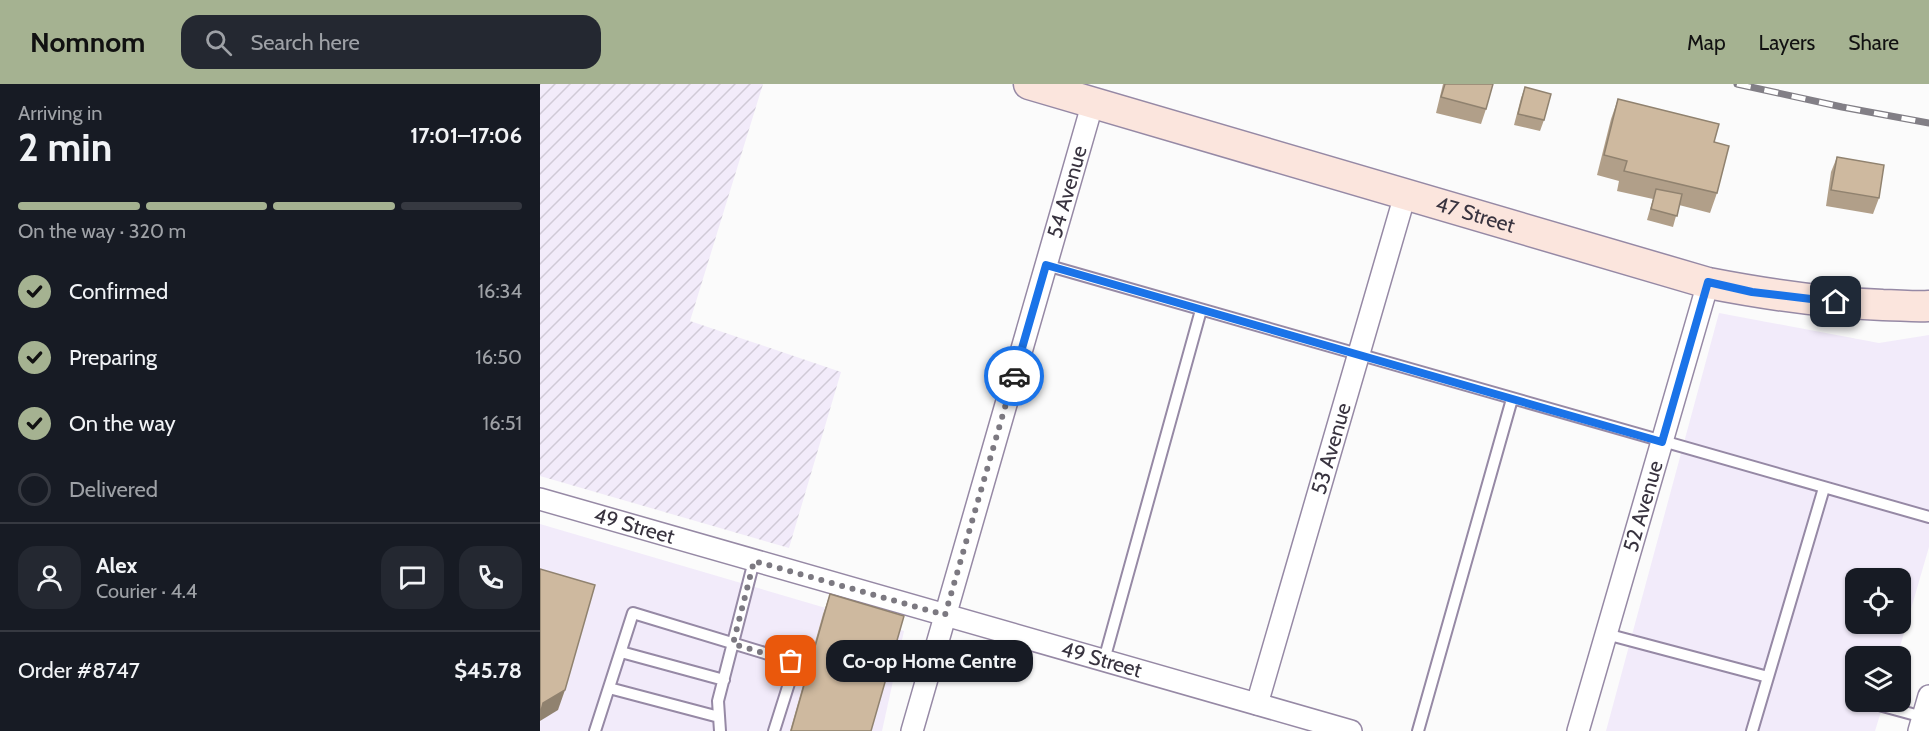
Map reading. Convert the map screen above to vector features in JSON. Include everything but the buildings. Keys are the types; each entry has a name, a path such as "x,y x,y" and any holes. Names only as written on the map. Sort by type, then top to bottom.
{"street":[{"name":"47 Street","path":"1029,84 1708,282 1752,292 1802,299 1853,304 1929,306"},
{"name":"54 Avenue","path":"912,731 1093,102"},
{"name":"53 Avenue","path":"1257,704 1406,195"},
{"name":"52 Avenue","path":"1578,731 1708,282"},
{"name":"49 Street","path":"540,500 1351,731"},
{"path":"1922,727 1929,696"}],"lane":[{"path":"1046,265 1929,517"},
{"path":"1104,660 1201,310"},
{"path":"1418,731 1512,399"},
{"path":"1752,731 1824,488"},
{"path":"720,731 718,701 754,561"},
{"path":"595,731 633,613 791,661 792,674 774,731"},
{"path":"1606,634 1768,677"},
{"path":"621,652 724,680"},
{"path":"609,688 719,717"},
{"path":"1890,712 1922,727"}],"shaded area":[{"path":"540,84 763,84 690,321 841,372 789,548 540,476"},
{"path":"1719,313 1879,343 1929,335 1929,547 1911,609 1911,568 1845,568 1845,634 1904,634 1900,646 1845,646 1845,712 1881,712 1875,731 1606,731"},
{"path":"540,524 904,631 882,731 540,731"}],"railway":[{"path":"1737,84 1929,123"}],"way so far":[{"path":"791,661 733,644 754,561 945,615 1014,376"}],"place":[{"name":"Co-op Home Centre","path":"791,661"}],"route":[{"path":"1014,376 1046,265 1662,442 1708,282 1752,292 1836,302"}]}
